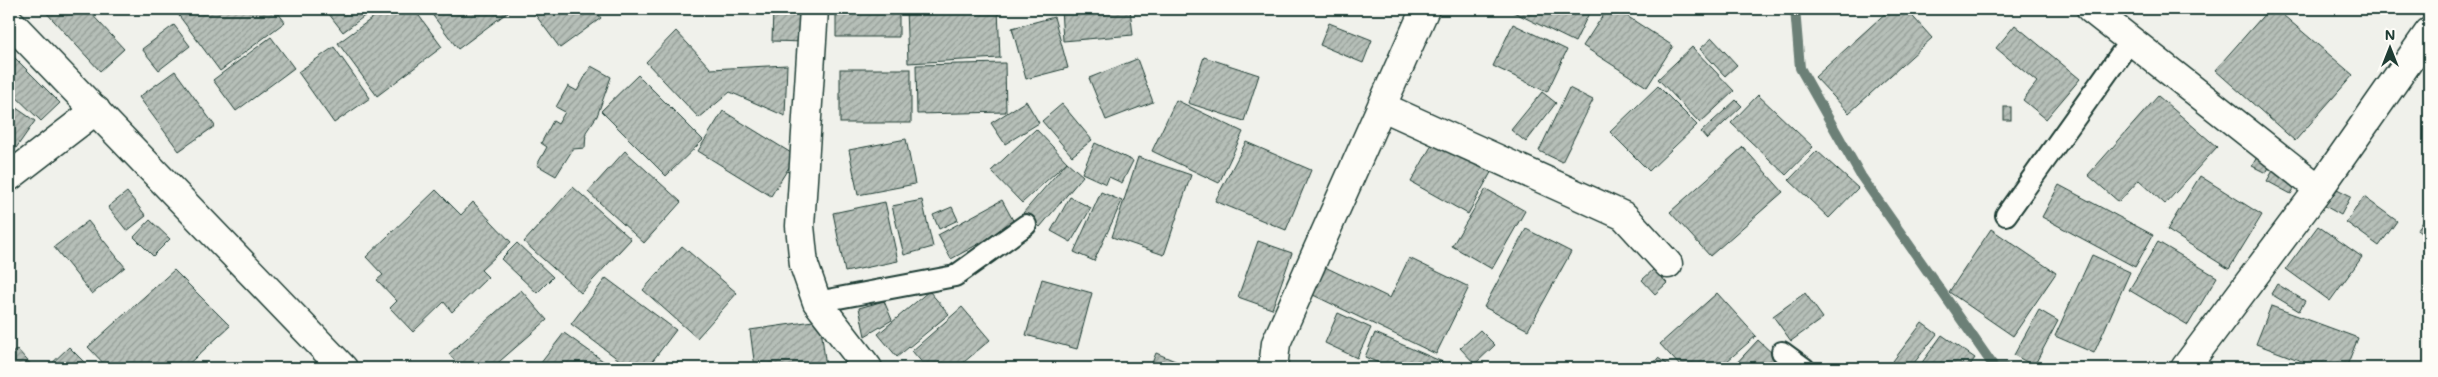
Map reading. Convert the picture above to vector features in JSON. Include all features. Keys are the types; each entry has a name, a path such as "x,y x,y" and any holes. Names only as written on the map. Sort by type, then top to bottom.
{"street":[{"path":"814,9 800,226 804,265 818,302 868,368"},
{"path":"1273,368 1276,343 1383,107 1425,9"},
{"path":"2091,9 2319,189"},
{"path":"9,21 96,110 339,367"},
{"path":"2185,368 2319,189 2429,32"},
{"path":"1383,107 1624,216 1668,264"},
{"path":"9,176 96,110"}],"lane":[{"path":"2006,215 2130,41"},
{"path":"818,302 954,276 1026,225"},
{"path":"1782,352 1804,368"}],"building":[{"path":"43,9 87,9 124,49 100,71"},
{"path":"183,9 275,9 285,22 220,71 177,13"},
{"path":"325,9 374,9 343,32"},
{"path":"385,9 414,9 442,47 377,96 338,43"},
{"path":"428,9 512,9 458,49"},
{"path":"531,9 594,9 601,18 560,48"},
{"path":"773,9 804,9 804,42 772,41"},
{"path":"906,9 998,9 1000,58 908,63"},
{"path":"1061,9 1130,9 1133,35 1063,41"},
{"path":"1507,9 1591,9 1575,42"},
{"path":"1607,9 1616,9 1673,46 1647,87 1583,46"},
{"path":"1630,9 1647,9 1643,15"},
{"path":"1890,9 1906,9 1932,38 1849,113 1815,77"},
{"path":"2269,9 2276,9 2353,75 2295,141 2215,70"},
{"path":"836,13 899,14 899,37 836,37"},
{"path":"1054,17 1068,68 1026,79 1012,28"},
{"path":"1329,23 1372,40 1363,63 1320,45"},
{"path":"1513,24 1567,50 1547,92 1493,66"},
{"path":"174,25 190,46 159,70 142,49"},
{"path":"2015,25 2080,79 2046,119 2023,100 2037,82 1996,48"},
{"path":"676,31 711,69 787,65 785,116 730,92 699,118 646,62"},
{"path":"271,37 294,68 236,111 213,80"},
{"path":"1712,38 1737,65 1725,76 1700,49"},
{"path":"334,47 370,98 334,123 298,72"},
{"path":"1692,47 1734,91 1700,123 1658,79"},
{"path":"9,52 60,103 41,121 9,90"},
{"path":"1204,57 1259,75 1244,121 1188,103"},
{"path":"1137,59 1153,102 1106,120 1089,78"},
{"path":"1005,63 1006,112 917,114 916,65"},
{"path":"591,66 611,77 597,116 586,132 585,148 573,149 556,176 537,165 547,147 541,143 553,121 558,124 565,112 556,107 568,86 577,91"},
{"path":"840,69 911,69 911,123 840,123"},
{"path":"175,71 215,126 179,151 139,97"},
{"path":"638,75 703,140 666,176 601,111"},
{"path":"1658,86 1697,125 1649,171 1610,132"},
{"path":"1569,88 1593,100 1562,162 1539,151"},
{"path":"1542,92 1556,103 1526,142 1511,130"},
{"path":"1758,95 1813,147 1786,175 1731,123"},
{"path":"2158,96 2217,147 2165,204 2139,180 2119,202 2088,175"},
{"path":"1176,100 1243,132 1219,183 1152,151"},
{"path":"1736,100 1742,106 1707,139 1701,132"},
{"path":"1026,101 1039,123 1005,144 991,123"},
{"path":"9,103 35,121 9,158"},
{"path":"1062,104 1092,140 1072,156 1042,121"},
{"path":"2004,107 2011,107 2011,120 2004,120"},
{"path":"723,111 796,156 771,196 698,151"},
{"path":"1036,129 1067,162 1022,203 991,171"},
{"path":"1438,134 1494,167 1468,214 1411,182"},
{"path":"906,139 915,184 858,195 849,150"},
{"path":"1246,142 1311,170 1286,230 1215,201"},
{"path":"1095,143 1133,161 1122,183 1109,177 1106,184 1082,173"},
{"path":"1743,147 1783,192 1710,256 1670,212"},
{"path":"625,151 681,202 644,243 588,192"},
{"path":"1817,151 1858,188 1829,218 1789,180"},
{"path":"2258,155 2272,162 2266,173 2252,166"},
{"path":"1138,157 1191,175 1164,255 1112,237"},
{"path":"1067,162 1083,176 1040,227 1023,213"},
{"path":"2275,167 2299,180 2291,194 2267,181"},
{"path":"2200,176 2262,215 2229,269 2167,230"},
{"path":"2059,185 2153,235 2135,267 2042,217"},
{"path":"573,187 631,239 581,293 524,242"},
{"path":"2335,188 2351,196 2341,215 2325,206"},
{"path":"1486,189 1525,211 1492,269 1452,246"},
{"path":"436,190 461,215 473,202 511,242 481,270 488,277 452,312 444,302 413,332 390,308 397,301 377,280 383,275 366,257"},
{"path":"127,192 146,216 127,231 108,207"},
{"path":"1101,192 1122,201 1094,261 1074,252"},
{"path":"1070,197 1091,208 1071,242 1051,231"},
{"path":"2364,197 2397,221 2379,246 2346,222"},
{"path":"922,200 933,247 904,255 892,206"},
{"path":"1002,200 1015,224 951,259 938,235"},
{"path":"885,202 898,261 845,272 833,213"},
{"path":"952,207 958,220 939,229 933,215"},
{"path":"2429,214 2429,239 2417,230"},
{"path":"150,220 170,239 153,256 134,237"},
{"path":"88,221 125,267 92,294 54,247"},
{"path":"2318,226 2362,257 2330,301 2286,269"},
{"path":"1526,229 1571,252 1528,330 1484,307"},
{"path":"1991,229 2056,273 2013,336 1949,292"},
{"path":"1258,241 1292,253 1272,309 1238,297"},
{"path":"2158,242 2217,277 2188,325 2129,290"},
{"path":"517,243 553,277 537,293 501,259"},
{"path":"682,246 737,293 697,338 643,290"},
{"path":"2092,255 2130,272 2094,353 2055,336"},
{"path":"1409,258 1469,287 1436,354 1311,294 1325,267 1390,298"},
{"path":"1654,269 1667,283 1655,294 1642,280"},
{"path":"174,270 230,326 184,368 108,368 88,347"},
{"path":"606,278 676,330 647,368 630,368 571,324"},
{"path":"1042,279 1092,293 1077,349 1026,335"},
{"path":"2429,281 2429,298 2422,294"},
{"path":"2277,284 2305,301 2299,311 2271,294"},
{"path":"521,290 547,320 492,368 461,368 449,354"},
{"path":"929,291 949,314 897,357 878,334"},
{"path":"1717,293 1756,336 1719,368 1682,368 1660,344"},
{"path":"1805,293 1823,318 1791,341 1773,316"},
{"path":"884,301 892,320 865,336 859,308"},
{"path":"2271,306 2358,338 2346,368 2320,368 2256,344"},
{"path":"962,307 990,340 957,368 927,368 912,351"},
{"path":"2039,310 2058,321 2034,366 2014,355"},
{"path":"1338,313 1371,328 1357,358 1325,343"},
{"path":"820,320 826,368 755,368 750,330"},
{"path":"1922,323 1937,334 1910,368 1894,368 1890,365"},
{"path":"1480,330 1495,345 1475,364 1460,348"},
{"path":"564,333 613,368 537,368"},
{"path":"1375,333 1445,363 1443,368 1390,368 1365,357"},
{"path":"1942,335 1975,358 1968,368 1918,368"},
{"path":"1758,340 1776,357 1766,368 1732,368"},
{"path":"69,347 90,368 47,368"},
{"path":"17,349 34,368 9,368 9,356"},
{"path":"1156,353 1192,368 1150,368"},
{"path":"1658,358 1673,368 1650,368"},
{"path":"677,362 686,368 673,368"}],"waterway":[{"path":"1795,9 1800,68 1861,176 1995,368 2006,368"}]}
